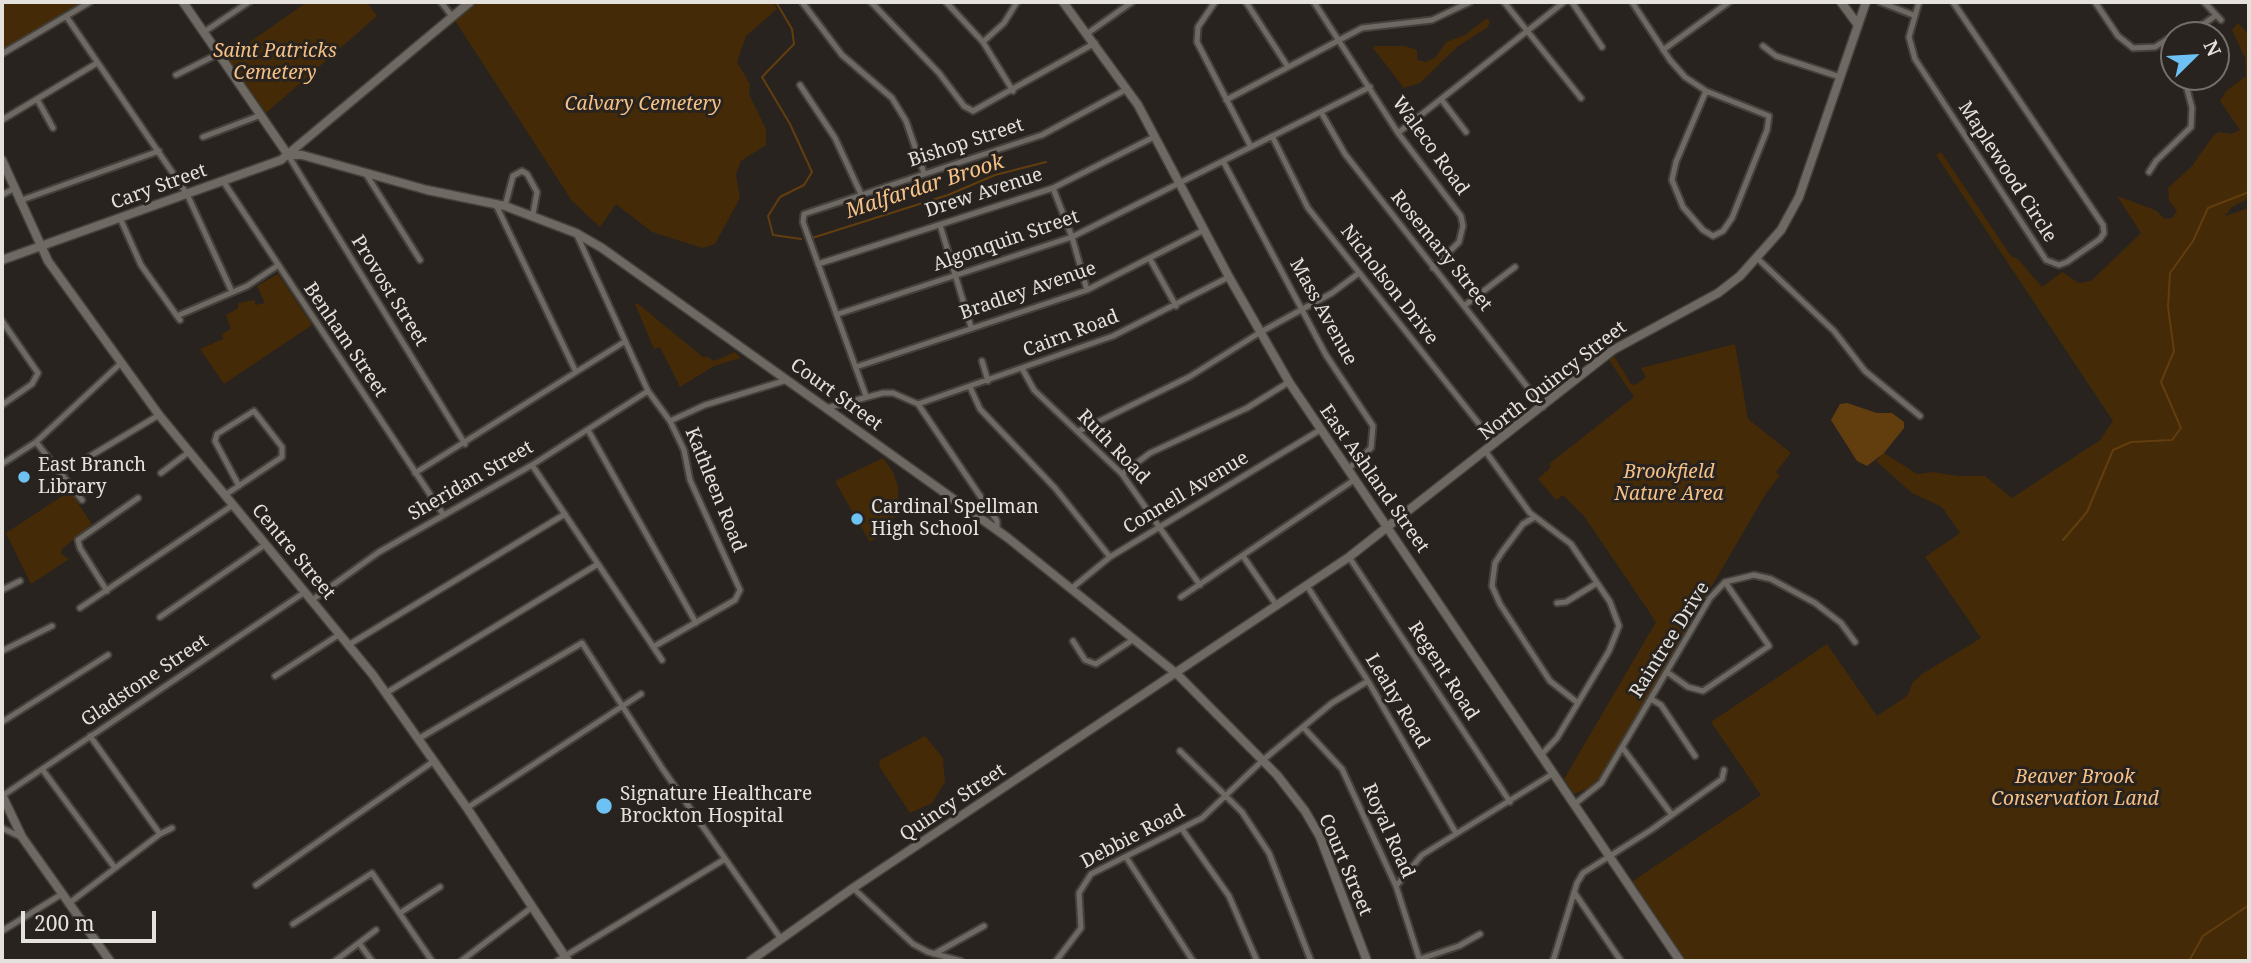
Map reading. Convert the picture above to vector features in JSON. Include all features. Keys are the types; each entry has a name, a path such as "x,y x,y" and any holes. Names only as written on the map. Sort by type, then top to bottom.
{"main road":[{"path":"183,2 288,155 451,15 470,2"},
{"name":"East Ashland Street","path":"1063,2 1127,89 1228,277 1289,382 1576,803 1680,961"},
{"path":"1841,2 1858,25"},
{"name":"North Quincy Street","path":"1177,674 1388,529 1613,350 1718,293 1758,259 1781,230 1799,197 1866,2"},
{"path":"305,141 305,149 310,158"},
{"name":"Court Street","path":"288,155 310,158 500,205 533,214 576,233 603,248 997,530 1177,674 1290,789 1320,837 1367,961"},
{"name":"Cary Street","path":"2,260 288,155"},
{"name":"Centre Street","path":"2,160 39,247 159,415 342,633 467,808 563,959"},
{"name":"Quincy Street","path":"750,961 853,888 1177,674"},
{"path":"2,796 22,837 110,961"}],"street":[{"path":"2,54 90,2"},
{"path":"204,32 249,2"},
{"path":"441,2 451,15"},
{"path":"802,2 842,55 882,89 899,109 924,173"},
{"path":"872,2 939,73 964,106 973,111 1095,43"},
{"path":"946,2 983,42 1013,90"},
{"path":"983,42 1003,23 1017,2"},
{"path":"1088,33 1132,2"},
{"path":"1215,2 1201,20 1196,37 1251,147"},
{"path":"1246,2 1288,67"},
{"name":"Waleco Road","path":"1314,2 1341,40 1398,133 1461,216 1463,226 1459,242 1433,268"},
{"path":"1226,100 1370,26 1441,18 1470,2"},
{"path":"1504,2 1581,98"},
{"path":"1398,133 1564,2"},
{"path":"1572,2 1602,47"},
{"path":"1632,2 1685,78 1706,91 1769,116 1767,130 1732,218 1723,231 1709,235 1683,207 1672,180 1676,163 1706,91"},
{"path":"1663,50 1729,2"},
{"path":"1880,2 1913,15"},
{"name":"Maplewood Circle","path":"1919,2 1913,15 1909,44 1915,59 2046,260 2054,264 2067,262 2100,239 2104,233 2103,225 1953,2"},
{"path":"2095,2 2118,36 2130,47 2148,49 2160,44"},
{"path":"2204,2 2218,18 2213,21"},
{"path":"66,16 187,194 232,292"},
{"path":"1763,46 1776,56 1840,77"},
{"path":"176,75 218,54"},
{"path":"2,120 97,63"},
{"path":"800,85 835,138 861,194"},
{"name":"Algonquin Street","path":"838,314 1072,237 1370,87"},
{"name":"Bishop Street","path":"818,264 803,222 804,214 1042,135 1127,89"},
{"path":"2149,172 2156,161 2191,127 2192,108 2188,91"},
{"path":"37,99 53,128"},
{"path":"1441,99 1466,132"},
{"name":"Rosemary Street","path":"1321,112 1345,154 1543,407"},
{"path":"202,137 261,115"},
{"name":"Drew Avenue","path":"818,264 1052,188 1154,136"},
{"name":"Nicholson Drive","path":"1272,136 1308,208 1496,444"},
{"path":"19,201 159,151"},
{"name":"Provost Street","path":"288,155 465,444"},
{"name":"Mass Avenue","path":"1223,161 1326,355 1373,426 1371,448 1347,470"},
{"path":"533,214 537,192 527,174 522,171 513,176 500,205 576,372"},
{"path":"366,174 420,260"},
{"name":"Benham Street","path":"223,181 443,514"},
{"path":"2,195 13,188"},
{"path":"1052,188 1072,237 1087,290"},
{"path":"120,218 141,265 178,318 277,266"},
{"path":"940,225 971,327"},
{"name":"Bradley Avenue","path":"856,367 1087,290 1204,230"},
{"name":"Kathleen Road","path":"576,233 648,391 670,421 684,450 690,480 740,590 735,600 653,647"},
{"path":"1150,259 1176,306"},
{"path":"1758,259 1834,331 1865,371 1920,416"},
{"path":"818,264 866,396"},
{"path":"1464,306 1515,267"},
{"path":"1079,431 1189,377 1259,333 1332,293 1359,272"},
{"name":"Cairn Road","path":"918,404 1023,370 1113,336 1228,277"},
{"path":"2,321 38,373 32,384 2,405"},
{"path":"2,335 8,330"},
{"path":"415,473 624,342"},
{"path":"982,361 988,381"},
{"path":"2,464 36,442 121,363"},
{"name":"Ruth Road","path":"1023,370 1034,390 1122,474 1200,584"},
{"path":"670,421 705,405 787,380"},
{"path":"1122,474 1150,453 1247,408 1289,382"},
{"path":"970,387 980,409 1055,488 1110,556"},
{"name":"Sheridan Street","path":"312,600 379,552 532,465 648,391"},
{"path":"826,408 866,396 893,393 918,404 997,521 997,530"},
{"path":"225,495 239,486 283,454 254,411 217,434 215,441 239,486"},
{"path":"87,458 159,415"},
{"path":"588,430 696,623"},
{"name":"Connell Avenue","path":"1072,588 1110,556 1320,430"},
{"path":"36,442 82,500"},
{"path":"161,473 189,452"},
{"path":"1486,452 1535,517 1563,536 1616,613 1619,626 1615,640 1557,738 1542,754"},
{"path":"532,465 662,660"},
{"path":"1181,597 1354,480"},
{"path":"107,591 78,545 78,540 138,498"},
{"path":"80,608 233,505"},
{"path":"350,644 565,514"},
{"path":"1535,517 1523,524 1498,557 1491,576 1492,586 1500,604 1550,681 1578,703"},
{"path":"160,617 266,544"},
{"path":"1243,556 1277,606"},
{"name":"Regent Road","path":"1349,557 1510,802"},
{"path":"386,693 598,564"},
{"name":"Raintree Drive","path":"1576,803 1601,783 1710,598 1726,582 1754,575 1771,579 1815,603 1841,623 1856,642"},
{"path":"2,590 20,581"},
{"path":"1667,672 1688,687 1703,691 1769,646 1726,582"},
{"path":"1557,603 1566,602 1597,583"},
{"name":"Leahy Road","path":"1307,586 1368,681 1456,833"},
{"name":"Gladstone Street","path":"2,796 305,592"},
{"path":"2,651 52,626"},
{"path":"275,676 342,633"},
{"path":"1073,641 1085,660 1096,664 1134,639"},
{"path":"418,739 582,643 781,939"},
{"path":"2,722 108,655"},
{"name":"Debbie Road","path":"1056,961 1080,928 1079,893 1083,882 1091,874 1202,818 1263,760 1332,703 1368,681"},
{"path":"467,808 641,694"},
{"path":"1651,699 1661,705 1695,756"},
{"name":"Royal Road","path":"1303,727 1342,769 1396,887 1420,960"},
{"path":"90,736 160,834"},
{"path":"1622,747 1672,815"},
{"path":"1180,751 1242,813 1269,853 1311,961"},
{"path":"256,885 434,761"},
{"path":"42,769 116,868"},
{"path":"1553,961 1574,892 1583,873 1722,779 1724,770"},
{"path":"1396,887 1422,855 1555,773"},
{"path":"2,828 22,837"},
{"path":"68,904 160,834 172,828"},
{"path":"1182,829 1229,896 1257,961"},
{"path":"1126,857 1193,961"},
{"path":"563,959 725,859"},
{"path":"293,924 372,873 432,961"},
{"path":"400,913 440,887"},
{"path":"853,888 909,941 934,954 961,961"},
{"path":"1574,892 1621,961"},
{"path":"2,931 62,894"},
{"path":"461,961 531,908"},
{"path":"934,954 984,926"},
{"path":"335,961 376,930"},
{"path":"1420,960 1459,946 1480,934"},
{"path":"359,943 372,961"}],"green space":[{"path":"2,2 81,2 2,50"},
{"name":"Saint Patricks Cemetery","path":"307,2 367,2 377,16 266,113 227,58"},
{"name":"Calvary Cemetery","path":"479,2 773,2 777,9 746,36 737,62 750,84 749,94 766,129 766,145 741,161 736,174 740,198 715,244 703,248 652,232 616,204 600,227 572,201 454,19"},
{"path":"1487,18 1490,22 1488,27 1457,47 1420,83 1404,88 1373,48 1404,46 1417,50 1417,60 1425,62 1435,58 1446,42 1465,35"},
{"name":"Beaver Brook Conservation Land","path":"2238,23 2249,34 2249,198 2232,207 2225,216 2249,208 2249,961 1686,961 1633,881 1761,795 1711,722 1827,644 1877,716 1907,696 1913,682 1922,674 1981,638 1925,557 1960,533 1942,507 1912,493 1876,461 1884,453 1917,474 1933,472 1985,476 2012,498 2100,440 2113,421 1936,155 1941,152 2011,256 2018,259 2042,287 2062,272 2079,283 2091,281 2141,233 2117,196 2155,210 2165,219 2172,218 2177,211 2169,201 2168,188 2192,166 2213,136 2219,132 2231,134 2240,130 2220,101 2226,91 2230,91 2230,88 2246,76 2245,58 2232,30"},
{"path":"278,274 312,325 224,384 200,349 223,339 222,334 231,329 226,315 238,308 238,303 255,300 255,305 265,303 257,286"},
{"path":"635,304 704,358 707,356 714,361 735,352 741,358 714,366 680,387 660,347 654,349"},
{"name":"Brookfield Nature Area","path":"1735,344 1748,419 1791,453 1776,472 1780,475 1765,495 1596,785 1574,794 1564,779 1656,622 1584,516 1563,495 1556,500 1538,479 1551,467 1549,464 1634,397 1609,360 1614,356 1631,384 1635,385 1646,377 1641,368"},
{"path":"883,458 893,472 898,487 898,504 893,519 883,533 870,542 836,483 837,480"},
{"path":"70,491 92,524 62,549 61,554 69,559 31,584 6,533"},
{"path":"925,736 943,758 945,782 932,803 910,813 879,766 880,760"}],"shaded area":[{"path":"1847,403 1877,413 1892,413 1904,422 1904,428 1884,453 1867,466 1857,461 1831,420 1840,404"}],"waterway":[{"name":"Malfardar Brook","path":"776,2 792,29 794,44 762,77 790,124 812,172 804,185 780,197 768,216 773,235 801,239"},
{"name":"Malfardar Brook","path":"812,238 948,195 995,175 1046,162"},
{"path":"2063,540 2087,512 2113,450 2131,442 2172,440 2181,428 2161,382 2174,351 2168,307 2170,273 2193,241 2208,208 2249,192"},
{"path":"2189,961 2203,936 2249,905"}],"place":[{"name":"East Branch Library","path":"24,477"},
{"name":"Cardinal Spellman High School","path":"857,519"},
{"name":"Signature Healthcare Brockton Hospital","path":"604,806"}]}
